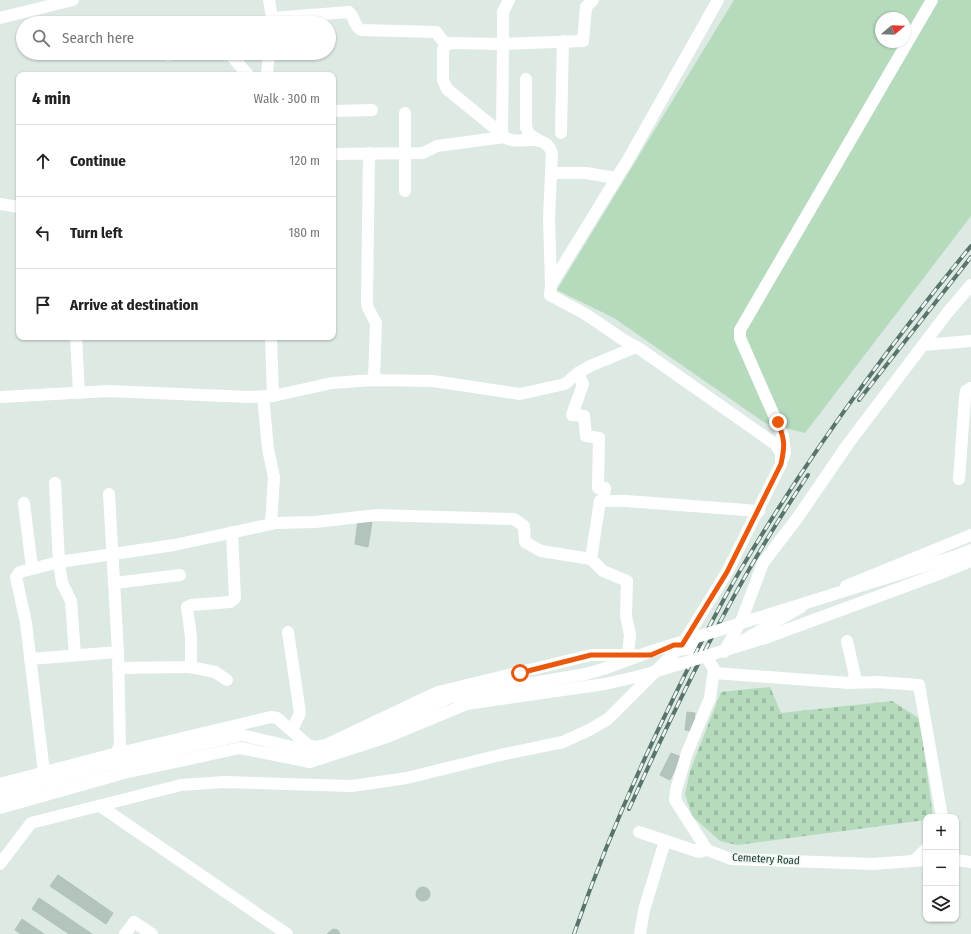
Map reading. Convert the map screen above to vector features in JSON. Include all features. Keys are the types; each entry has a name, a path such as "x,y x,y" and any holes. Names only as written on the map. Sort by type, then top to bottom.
{"street":[{"path":"0,18 73,0"},
{"path":"269,0 269,16"},
{"path":"503,136 503,12 509,0"},
{"path":"446,45 583,41 586,7 593,0"},
{"path":"550,285 616,178 718,0"},
{"path":"0,864 31,823 180,785 225,782 352,786 407,778 500,755 563,742 608,719 680,647 727,572 759,511 785,453 784,436 740,338 740,330 932,0"},
{"path":"309,16 349,12 356,26 361,30 436,32 446,45"},
{"path":"561,133 562,41"},
{"path":"446,45 443,50 444,85 450,92 508,140 541,141"},
{"path":"235,60 245,72"},
{"path":"267,72 268,60"},
{"path":"526,79 526,127 530,134 548,145 552,153 549,218 550,295 587,315 636,347 775,444 779,448 782,459"},
{"path":"336,111 372,110"},
{"path":"405,113 405,191"},
{"path":"336,154 423,153 437,146 503,136"},
{"path":"369,153 367,302 368,308 376,323 374,380"},
{"path":"552,173 586,173 616,178"},
{"path":"0,204 16,206"},
{"path":"724,652 742,619 763,563 798,517 848,444 923,345 971,285"},
{"path":"76,340 79,393"},
{"path":"271,524 274,477 268,449 268,396 272,340"},
{"path":"923,345 971,341"},
{"path":"0,397 108,391 268,396 332,383 374,380 433,381 520,394 565,384 578,372 636,347"},
{"path":"578,372 583,384 572,415 584,416 586,436 599,438 598,488 605,488 603,501"},
{"path":"959,479 965,397 966,391 971,388"},
{"path":"55,484 59,562 62,583 71,601 75,655"},
{"path":"108,494 118,652 120,746 115,754"},
{"path":"591,559 600,501 626,500 759,511"},
{"path":"24,503 32,568"},
{"path":"44,772 26,623 16,577 20,572 59,562 174,545 271,524 315,522 377,515 514,519 524,526 525,542 541,551 591,559 603,571 627,581 626,616 630,635 628,655"},
{"path":"190,667 192,664 191,636 187,607 191,605 230,602 235,598 232,532"},
{"path":"709,661 826,594 971,535"},
{"path":"310,757 319,751 382,730 450,697 603,669 652,651 953,557 971,550"},
{"path":"0,808 124,773 240,748 310,757 337,755 387,737 467,704 631,679 765,638 971,561"},
{"path":"114,583 180,574"},
{"path":"288,632 300,713 292,730"},
{"path":"847,641 855,676 852,682"},
{"path":"0,784 115,754 271,717 277,718 308,745 315,747 326,745 438,692 591,655 651,655 674,645 693,648 704,653 714,669 710,698 687,753 676,790 675,800 707,850"},
{"path":"30,659 118,652"},
{"path":"118,668 190,667 215,672 226,680"},
{"path":"714,673 766,678 919,685 941,814"},
{"path":"0,796 108,765 242,735 269,740 310,757"},
{"path":"264,752 269,740"},
{"path":"100,806 287,934"},
{"name":"Cemetery Road","path":"639,832 699,852 707,850 731,859 873,864 921,859"},
{"path":"640,934 644,910 665,841"},
{"path":"921,859 926,850"},
{"path":"959,860 971,862"},
{"path":"125,934 134,922 152,934"}],"green space":[{"path":"734,0 971,0 971,216 805,433 765,423 614,318 557,290"},
{"path":"770,687 781,713 892,701 920,719 933,814 923,814 923,820 737,845 720,841 692,816 685,794 690,771 721,692"}],"building":[{"path":"358,520 372,522 368,547 355,544"},
{"path":"687,712 695,713 693,731 685,730"},
{"path":"671,753 681,757 670,780 660,775"},
{"path":"58,875 113,913 106,924 50,886"},
{"path":"420,887 426,887 430,891 430,897 426,901 420,901 416,897 416,891"},
{"path":"39,898 92,934 69,934 32,909"},
{"path":"22,919 44,934 21,934 15,930"},
{"path":"333,929 338,930 340,934 327,934"}],"railway":[{"path":"574,934 620,814 646,755 714,617 732,585 793,485 821,444 879,363 971,246"},
{"path":"859,400 971,257"},
{"path":"629,809 711,638 757,555 808,475"}],"route":[{"path":"520,673 591,655 651,655 674,645 682,645 727,572 781,464 785,453 784,436 778,422"}]}
